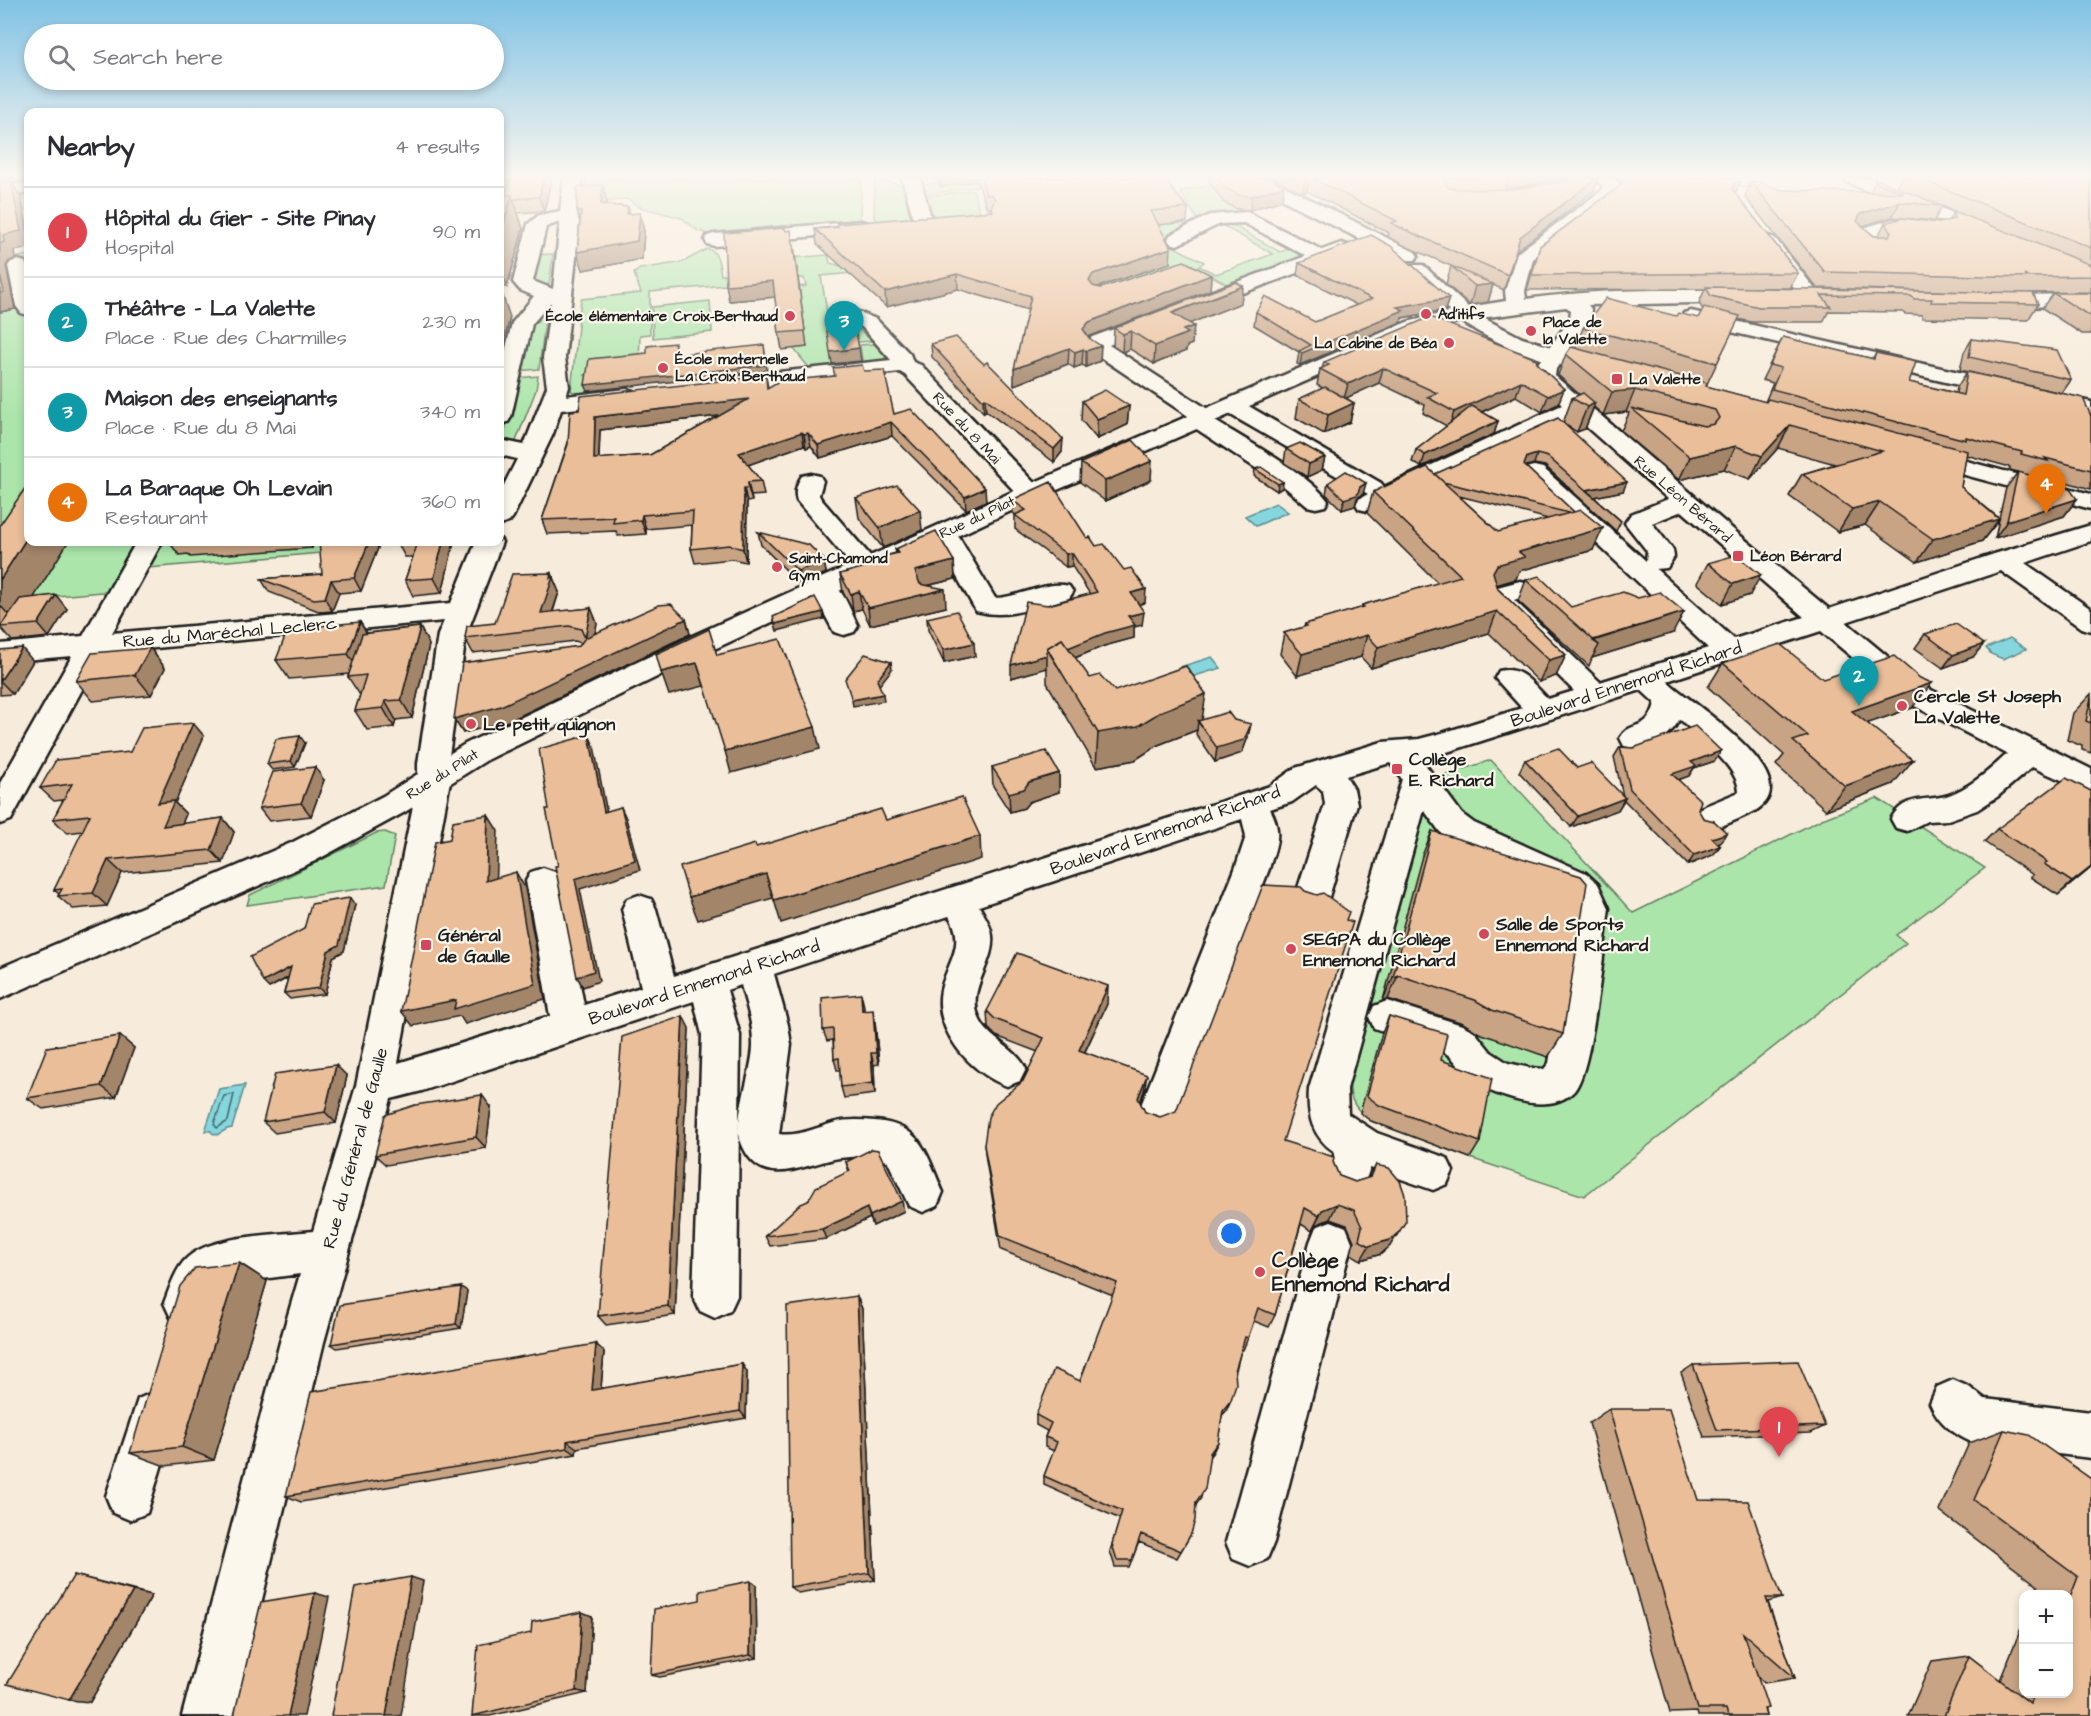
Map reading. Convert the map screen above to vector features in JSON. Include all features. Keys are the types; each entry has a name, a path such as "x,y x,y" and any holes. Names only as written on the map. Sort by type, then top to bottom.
{"street":[{"path":"530,258 523,282 527,286 554,293"},
{"path":"504,509 553,404 558,382 554,358 554,293 565,258"},
{"path":"1319,258 1098,341 1095,345 1212,415 1370,496 1566,411 1625,421"},
{"path":"1404,258 1464,314 1517,344 1549,367 1634,378"},
{"path":"1412,258 1450,274"},
{"path":"1516,305 1515,291 1524,258"},
{"path":"1780,258 1811,297"},
{"path":"16,266 24,298"},
{"path":"1207,277 1231,291"},
{"path":"1492,292 1516,305"},
{"path":"504,314 554,293"},
{"name":"Rue du Pilat","path":"0,984 303,852 434,781 482,749 823,587 1030,493 1414,326 1516,305 1663,295 1764,296"},
{"path":"1786,297 1835,298"},
{"path":"1604,300 1647,306 2091,408"},
{"path":"1976,300 2091,300"},
{"path":"1549,367 1580,319 1581,309 1572,302"},
{"path":"504,400 522,323 523,306"},
{"name":"Rue du 8 Mai","path":"851,315 868,323 902,359 903,365 913,370 1030,493"},
{"path":"701,387 903,365"},
{"name":"Rue Léon Bérard","path":"1549,367 1588,416 1823,620 1913,693 2091,782"},
{"path":"553,404 643,394"},
{"path":"1212,415 1295,483 1315,491"},
{"path":"504,449 512,452 532,452"},
{"path":"1897,449 2091,502"},
{"path":"1534,473 1728,650"},
{"path":"811,481 807,495 809,501 867,567"},
{"path":"1658,562 1661,557 1660,550 1638,523 1640,519 1686,502"},
{"path":"942,534 948,539 983,600 990,607 1005,606 1060,592"},
{"name":"Boulevard Ennemond Richard","path":"375,1086 422,1074 1281,794 1306,777 1382,753 1419,750 1446,743 2002,560 2088,537"},
{"path":"0,812 147,546"},
{"name":"Rue du Général de Gaulle","path":"207,1716 327,1250 375,1086 434,781 433,763 445,669 460,611 487,546"},
{"path":"2002,560 2091,622"},
{"path":"823,587 829,594 844,626"},
{"path":"1520,589 1500,595 1501,603 1595,694"},
{"path":"2052,593 2091,602"},
{"name":"Rue du Maréchal Leclerc","path":"0,653 460,611"},
{"path":"445,669 478,664"},
{"path":"1645,677 1670,701 1692,714 1744,763 1754,781 1755,792 1750,800 1709,818"},
{"path":"1509,678 1544,711"},
{"path":"1635,738 1657,730 1663,724 1670,701"},
{"path":"1387,1017 1459,1041 1471,1052 1477,1063 1490,1072 1526,1085 1544,1088 1559,1081 1568,1064 1592,908 1587,894 1574,882 1463,832 1451,823 1398,751"},
{"path":"1907,819 1916,811 1954,806 1993,785 2030,751"},
{"path":"1312,897 1341,804 1338,789 1325,771"},
{"path":"1417,779 1328,1089 1327,1110 1333,1128 1352,1160 1433,1171"},
{"path":"1157,1113 1252,870 1263,830 1262,822 1250,804"},
{"path":"543,881 570,1026"},
{"path":"957,900 972,925 975,939 958,986 956,1004 970,1037 985,1053 1007,1069"},
{"path":"639,909 661,996"},
{"path":"754,966 770,1025 772,1045 759,1125 759,1139 765,1148 778,1154 793,1153 838,1140 861,1138 892,1141 902,1149 923,1192"},
{"path":"706,982 721,1035 715,1296"},
{"path":"1250,1542 1331,1242"},
{"path":"177,1336 192,1286 208,1267 221,1263 327,1250"},
{"path":"130,1496 163,1382"},
{"path":"1953,1402 1976,1421 2091,1435"}],"green space":[{"path":"24,258 24,546 334,546 332,552 148,568 136,589 0,601 0,261"},
{"path":"533,258 552,258 549,285 529,283"},
{"path":"690,258 717,258 721,275 740,273 776,259 788,258 829,258 830,263 848,268 918,258 1196,258 1204,262 1199,266 1216,274 1261,258 1297,258 1228,285 1185,261 1093,293 952,264 821,276 829,323 856,327 872,341 857,342 828,338 832,362 862,360 860,345 874,344 886,356 883,361 810,369 793,348 807,347 798,287 806,286 804,278 650,292 650,334 640,335 639,363 585,375 607,386 607,390 618,388 618,384 620,387 618,390 580,394 571,391 581,299 641,293 634,273 640,269 683,262"},
{"path":"710,301 712,332 653,338 652,307"},
{"path":"546,312 539,369 518,371 530,321 538,313"},
{"path":"538,376 536,390 514,446 507,443 504,434 517,378"},
{"path":"1491,760 1633,913 1822,819 1877,798 1985,868 1896,935 1906,943 1584,1196 1470,1158 1371,1121 1358,1110 1350,1093 1349,1069 1429,780"},
{"path":"385,832 395,836 386,885 247,905 250,895 376,833"}],"water":[{"path":"1276,503 1288,512 1256,526 1245,516"},
{"path":"2010,638 2026,649 2003,659 1991,654 1986,648"},
{"path":"1212,657 1221,668 1188,678 1180,667"},
{"path":"245,1085 232,1128 217,1135 211,1131 205,1131 219,1089"}],"building":[{"path":"725,258 795,258 805,331 779,333 773,281 726,285"},
{"path":"847,258 1141,258 1093,274 1089,281 1093,286 1101,288 1184,261 1211,275 1089,322 1083,329 1089,338 1101,346 1075,352 1069,348 1014,369 1031,296 957,274 885,292"},
{"path":"1312,258 1404,258 1449,298 1397,307 1404,310 1302,353 1299,351 1311,345 1256,312 1265,296 1315,322 1372,299 1299,263"},
{"path":"1470,258 1513,258 1508,275"},
{"path":"1537,258 1786,258 1798,273 1532,275"},
{"path":"1814,258 2073,258 2091,265 2091,276 2029,277 2024,274 2026,277 1825,272"},
{"path":"1451,266 1493,284 1475,286"},
{"path":"0,275 4,292 0,293"},
{"path":"1236,282 1243,286 1172,313 1194,326 1183,330 1188,333 1155,346 1131,331 1123,334 1114,328"},
{"path":"1706,287 2033,293 2038,304 1931,302 1932,299 1914,299 1911,296 1821,295 1831,307 1759,307 1711,296"},
{"path":"2053,293 2091,293 2091,317"},
{"path":"1606,298 1676,316 1678,313 1698,318 1704,307 1740,316 1717,363 1583,328"},
{"path":"1430,317 1536,359 1537,363 1564,389 1548,396 1521,381 1454,412 1427,397 1437,393 1383,368 1348,384 1320,369 1329,365 1324,362"},
{"path":"854,322 859,348 830,352 826,325"},
{"path":"956,337 984,364 987,362 1063,439 1054,449 985,398 983,400 931,344"},
{"path":"1783,337 1874,359 1876,353 1916,362 1909,382 1963,395 1967,372 2083,398 2091,416 2091,470 2045,458 2048,461 1966,437 1966,440 1772,389 1781,368 1770,365"},
{"path":"1972,339 2057,350 2071,380 1969,357"},
{"name":"École maternelle La Croix Berthaud","path":"675,343 674,355 764,345 766,365 585,385 589,359 647,353 647,346"},
{"path":"1571,347 1707,383 1706,386 1766,402 1768,399 1967,451 1961,487 1999,519 1933,539 1880,502 1852,509 1802,474 1882,451 1790,425 1762,456 1736,446 1690,457 1631,408 1704,426 1714,424 1719,418 1715,410 1635,390 1612,392 1566,354"},
{"path":"862,365 864,371 884,370 894,414 911,409 985,488 965,497 891,422 818,445 808,433 802,432 739,453 761,481 748,482 748,488 744,488 743,549 729,545 691,549 693,511 642,515 641,520 613,523 614,517 542,520 568,444 570,411 579,410 581,396 766,376 767,388 779,381 835,376 833,368","holes":["749,399 650,455 594,459 595,417"]},
{"path":"1325,387 1354,403 1328,415 1299,399"},
{"path":"1105,390 1129,406 1097,419 1082,401"},
{"path":"1583,393 1595,403 1587,407 1572,398"},
{"path":"1472,406 1498,421 1425,455 1416,450"},
{"path":"1558,418 1627,482 1586,490 1621,521 1548,457 1537,454 1527,457 1524,465 1574,512 1569,513 1443,482 1435,474"},
{"path":"1133,440 1152,461 1105,481 1081,463"},
{"path":"1300,443 1325,457 1309,464 1286,449"},
{"path":"1261,467 1283,482 1278,484 1255,469"},
{"path":"1427,467 1498,532 1581,510 1603,528 1519,552 1525,557 1497,565 1493,572 1498,589 1566,655 1549,660 1497,611 1378,647 1367,635 1302,654 1284,633 1307,626 1305,624 1364,607 1362,605 1461,576 1373,492"},
{"path":"1346,471 1366,483 1360,487 1357,495 1344,499 1328,483"},
{"path":"2018,472 2067,485 2077,499 2007,521"},
{"path":"1051,482 1087,538 1090,537 1096,546 1104,544 1124,570 1131,568 1146,589 1131,593 1144,612 1128,616 1135,625 1105,633 1068,648 1062,639 1047,648 1047,655 1011,665 1026,602 1048,605 1097,592 1072,553 1066,554 1015,515 1026,510 1012,500"},
{"path":"897,485 920,510 880,528 856,498"},
{"path":"24,490 24,542 0,580 0,525"},
{"path":"936,531 954,561 915,571 920,584 945,589 868,608 859,591 851,594 840,574 880,563 877,558 898,553 895,549"},
{"path":"758,532 809,545 824,560 798,571"},
{"path":"319,546 367,546 354,578 331,580 325,598 314,599 261,579 322,574"},
{"path":"417,546 442,546 434,578 405,580"},
{"path":"1736,555 1761,575 1733,584 1708,563"},
{"path":"551,573 550,578 553,577 541,613 591,608 585,638 581,629 569,626 465,638 467,626 495,623 512,574"},
{"path":"1539,576 1571,607 1623,592 1638,598 1660,592 1684,612 1593,640 1526,580"},
{"path":"56,595 38,624 0,627 20,599"},
{"path":"815,597 823,612 775,624 773,617"},
{"path":"671,604 686,619 501,706 454,719 462,663 579,646 585,638 659,605"},
{"path":"957,611 974,643 943,650 927,618"},
{"path":"360,622 348,654 276,660 288,629"},
{"path":"1956,624 1984,644 1953,655 1925,634"},
{"path":"420,627 401,700 385,701 383,708 355,711 366,675 348,677 362,634"},
{"path":"709,629 717,655 780,639 815,727 725,751 697,663 661,672 656,654"},
{"path":"1062,639 1090,678 1100,675 1115,691 1186,666 1206,694 1162,711 1138,726 1098,733 1047,648"},
{"path":"1780,644 1823,679 1894,656 1920,678 1932,683 1852,711 1913,760 1845,786 1793,741 1808,736 1723,663"},
{"path":"22,648 0,681 0,650"},
{"path":"150,648 135,675 76,681 92,653"},
{"path":"865,654 891,662 877,680 883,694 852,700 845,679"},
{"path":"2091,698 2091,723 2086,721"},
{"path":"1228,712 1234,720 1251,724 1244,740 1217,748 1198,721"},
{"path":"193,723 158,803 174,801 163,826 223,818 211,850 108,860 93,893 58,896 62,889 54,890 90,815 53,819 72,784 40,788 56,760 130,752 142,728"},
{"path":"1695,726 1721,751 1691,762 1696,766 1672,774 1701,801 1698,809 1703,818 1714,821 1727,833 1712,838 1720,846 1694,855 1630,789 1620,747 1633,748"},
{"path":"589,735 604,812 621,807 635,860 575,879 594,971 577,977 555,866 558,866 546,809 549,809 539,749"},
{"path":"300,736 291,761 267,764 276,739"},
{"path":"1558,748 1577,768 1591,763 1625,798 1578,816 1525,760"},
{"path":"1046,751 1059,773 1029,782 1024,789 1009,793 992,767"},
{"path":"315,767 301,803 259,808 273,772"},
{"path":"2066,778 2091,791 2091,867 2072,882 2044,864 2047,862 1997,829"},
{"path":"962,797 980,836 774,900 766,874 689,897 680,867 755,844 756,847 881,809 886,820"},
{"path":"488,815 486,881 516,872 535,984 454,1009 456,1000 401,1011 435,842 450,839 453,821"},
{"name":"Salle de Sports Ennemond Richard","path":"1432,831 1581,876 1587,883 1563,1034 1492,1010 1475,1000 1398,975 1393,977"},
{"path":"1263,885 1301,887 1317,895 1323,893 1349,912 1346,920 1353,922 1283,1141 1334,1157 1333,1162 1339,1176 1355,1182 1371,1177 1376,1165 1389,1168 1400,1181 1405,1195 1406,1221 1390,1240 1369,1246 1359,1240 1362,1227 1354,1210 1337,1204 1322,1210 1319,1216 1305,1208 1275,1315 1258,1308 1248,1338 1245,1337 1235,1371 1236,1384 1231,1400 1223,1410 1218,1442 1210,1453 1205,1489 1196,1502 1191,1534 1181,1551 1141,1534 1132,1560 1117,1560 1112,1544 1122,1511 1044,1476 1057,1442 1045,1437 1051,1423 1036,1415 1054,1369 1080,1381 1117,1283 1000,1236 984,1145 988,1117 996,1103 1023,1081 1044,1038 995,1019 987,1011 1017,953 1108,986 1079,1050 1147,1075 1138,1098 1145,1112 1160,1117 1176,1111"},
{"path":"350,898 339,945 328,951 319,988 284,993 291,967 263,982 250,957 304,929 311,904"},
{"path":"861,994 862,1011 873,1010 876,1053 871,1053 873,1083 841,1087 839,1058 834,1059 833,1029 823,1030 822,998"},
{"path":"683,1016 668,1306 598,1316 622,1037"},
{"path":"1389,1016 1447,1034 1441,1060 1492,1078 1480,1142 1379,1105 1367,1096"},
{"path":"120,1036 101,1086 27,1098 47,1047"},
{"path":"336,1065 325,1112 263,1122 275,1074"},
{"path":"482,1095 476,1137 375,1155 385,1115 415,1105"},
{"path":"872,1149 878,1150 902,1201 870,1216 867,1208 822,1229 765,1236 799,1205 808,1201 816,1187 850,1171 846,1162"},
{"path":"239,1263 182,1447 130,1453 180,1286 195,1268"},
{"path":"461,1287 456,1324 331,1344 340,1305"},
{"path":"857,1296 869,1573 790,1587 787,1306"},
{"path":"596,1344 592,1390 742,1364 740,1411 567,1441 567,1448 286,1496 311,1392"},
{"path":"1798,1361 1825,1426 1717,1430 1693,1365"},
{"path":"1609,1409 1669,1409 1698,1500 1748,1501 1782,1598 1766,1598 1795,1678 1743,1633 1768,1708 1764,1709 1766,1716 1728,1716 1726,1709 1697,1709"},
{"path":"2004,1430 2029,1435 2091,1479 2091,1716 1944,1716 1969,1656 2019,1695 2019,1698 2024,1698 2030,1703 2032,1698 2073,1698 2073,1590 2078,1577 1974,1500"},
{"path":"74,1575 133,1591 69,1700 7,1684"},
{"path":"411,1577 386,1716 331,1716 355,1587"},
{"path":"750,1581 750,1655 651,1675 654,1609 700,1600 700,1591"},
{"path":"315,1593 288,1716 234,1716 261,1602"},
{"path":"582,1612 577,1691 472,1716 478,1645 531,1633 532,1622"}],"place":[{"name":"Ad'itifs","path":"1426,314"},
{"name":"École élémentaire Croix-Berthaud","path":"790,316"},
{"name":"Place de la Valette","path":"1531,331"},
{"name":"La Cabine de Béa","path":"1449,343"},
{"name":"Maison des enseignants","path":"844,351"},
{"name":"École maternelle La Croix Berthaud","path":"663,368"},
{"name":"La Valette","path":"1617,379"},
{"name":"La Baraque Oh Levain","path":"2046,514"},
{"name":"Léon Bérard","path":"1738,556"},
{"name":"Saint-Chamond Gym","path":"777,567"},
{"name":"Théâtre - La Valette","path":"1859,706"},
{"name":"Cercle St Joseph La Valette","path":"1902,706"},
{"name":"Le petit quignon","path":"471,724"},
{"name":"Collège E. Richard","path":"1397,769"},
{"name":"Salle de Sports Ennemond Richard","path":"1484,934"},
{"name":"Général de Gaulle","path":"426,945"},
{"name":"SEGPA du Collège Ennemond Richard","path":"1291,949"},
{"name":"Collège Ennemond Richard","path":"1260,1272"},
{"name":"Hôpital du Gier - Site Pinay","path":"1779,1457"}]}
